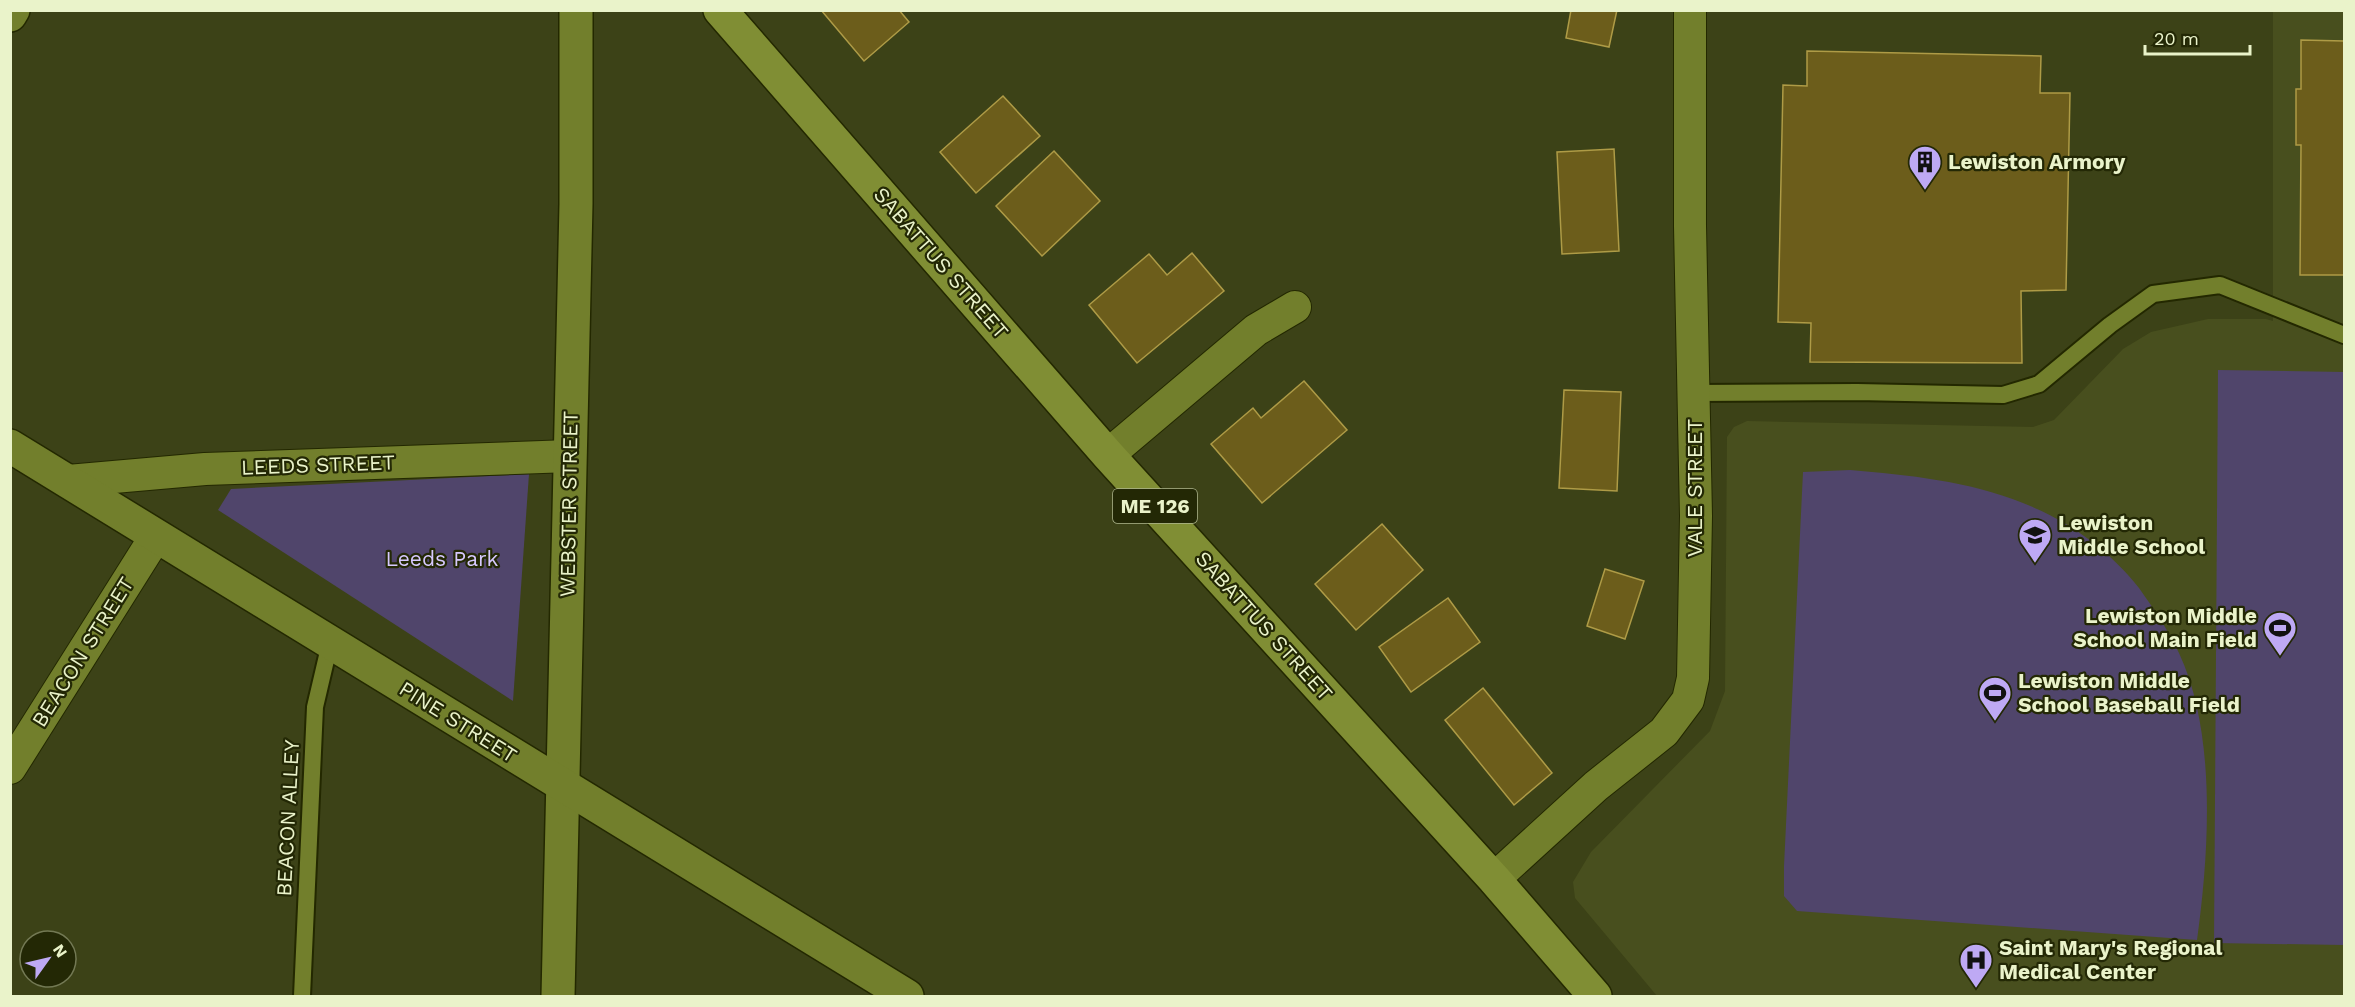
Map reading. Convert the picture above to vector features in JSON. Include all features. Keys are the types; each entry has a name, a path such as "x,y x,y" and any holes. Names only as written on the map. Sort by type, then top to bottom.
{"main road":[{"path":"10,15 13,10"},
{"name":"WEBSTER STREET","path":"558,996 576,204 576,10"},
{"name":"SABATTUS STREET","path":"720,10 1108,455 1494,879 1595,996"},
{"name":"PINE STREET","path":"10,446 907,996"}],"street":[{"name":"VALE STREET","path":"1494,879 1596,786 1664,732 1688,700 1693,678 1695,574 1690,226 1690,10"},
{"path":"1108,455 1257,330 1295,307"},
{"name":"LEEDS STREET","path":"68,481 206,469 570,456"},
{"name":"BEACON STREET","path":"10,768 156,536"}],"lane":[{"path":"1694,393 1857,392 2003,395 2039,384 2110,325 2153,294 2220,285 2344,335"},
{"name":"BEACON ALLEY","path":"302,996 315,706 330,643"}],"shaded area":[{"name":"Lewiston Middle School","path":"2273,11 2344,11 2344,996 1657,996 1575,898 1573,882 1591,852 1710,731 1725,691 1727,437 1734,427 1747,421 2033,427 2054,420 2123,349 2151,332 2208,319 2273,321"}],"green space":[{"name":"Lewiston Middle School Main Field","path":"2218,370 2344,372 2344,945 2214,943"},
{"name":"Lewiston Middle School Baseball Field","path":"1850,470 1960,484 2023,503 2040,510 2087,538 2115,561 2139,588 2179,653 2191,685 2200,720 2205,757 2207,833 2197,940 1797,911 1784,896 1803,472"},
{"name":"Leeds Park","path":"529,474 513,701 218,510 231,489"}],"building":[{"path":"821,10 899,10 909,22 864,61"},
{"path":"1571,10 1617,10 1609,47 1566,38"},
{"path":"2301,40 2344,41 2344,275 2300,275 2301,145 2296,145 2296,89 2301,89"},
{"name":"Lewiston Armory","path":"1807,51 2041,56 2040,93 2070,93 2066,290 2021,291 2022,363 1810,362 1811,323 1778,322 1783,85 1807,86"},
{"path":"1003,96 1040,136 976,193 940,152"},
{"path":"1614,149 1619,251 1562,254 1557,152"},
{"path":"1054,151 1100,201 1042,256 996,206"},
{"path":"1192,253 1224,291 1137,363 1089,305 1149,254 1167,275"},
{"path":"1304,381 1347,430 1262,503 1211,444 1253,408 1261,418"},
{"path":"1564,390 1621,392 1617,491 1559,488"},
{"path":"1382,524 1423,570 1356,630 1315,584"},
{"path":"1605,569 1644,581 1625,639 1587,626"},
{"path":"1448,598 1480,642 1411,692 1379,647"},
{"path":"1483,688 1552,773 1514,805 1445,720"}],"place":[{"name":"Lewiston Armory","path":"1925,191"},
{"name":"Lewiston Middle School","path":"2035,564"},
{"name":"Lewiston Middle School Main Field","path":"2280,657"},
{"name":"Lewiston Middle School Baseball Field","path":"1995,722"},
{"name":"Saint Mary's Regional Medical Center","path":"1976,989"}]}
